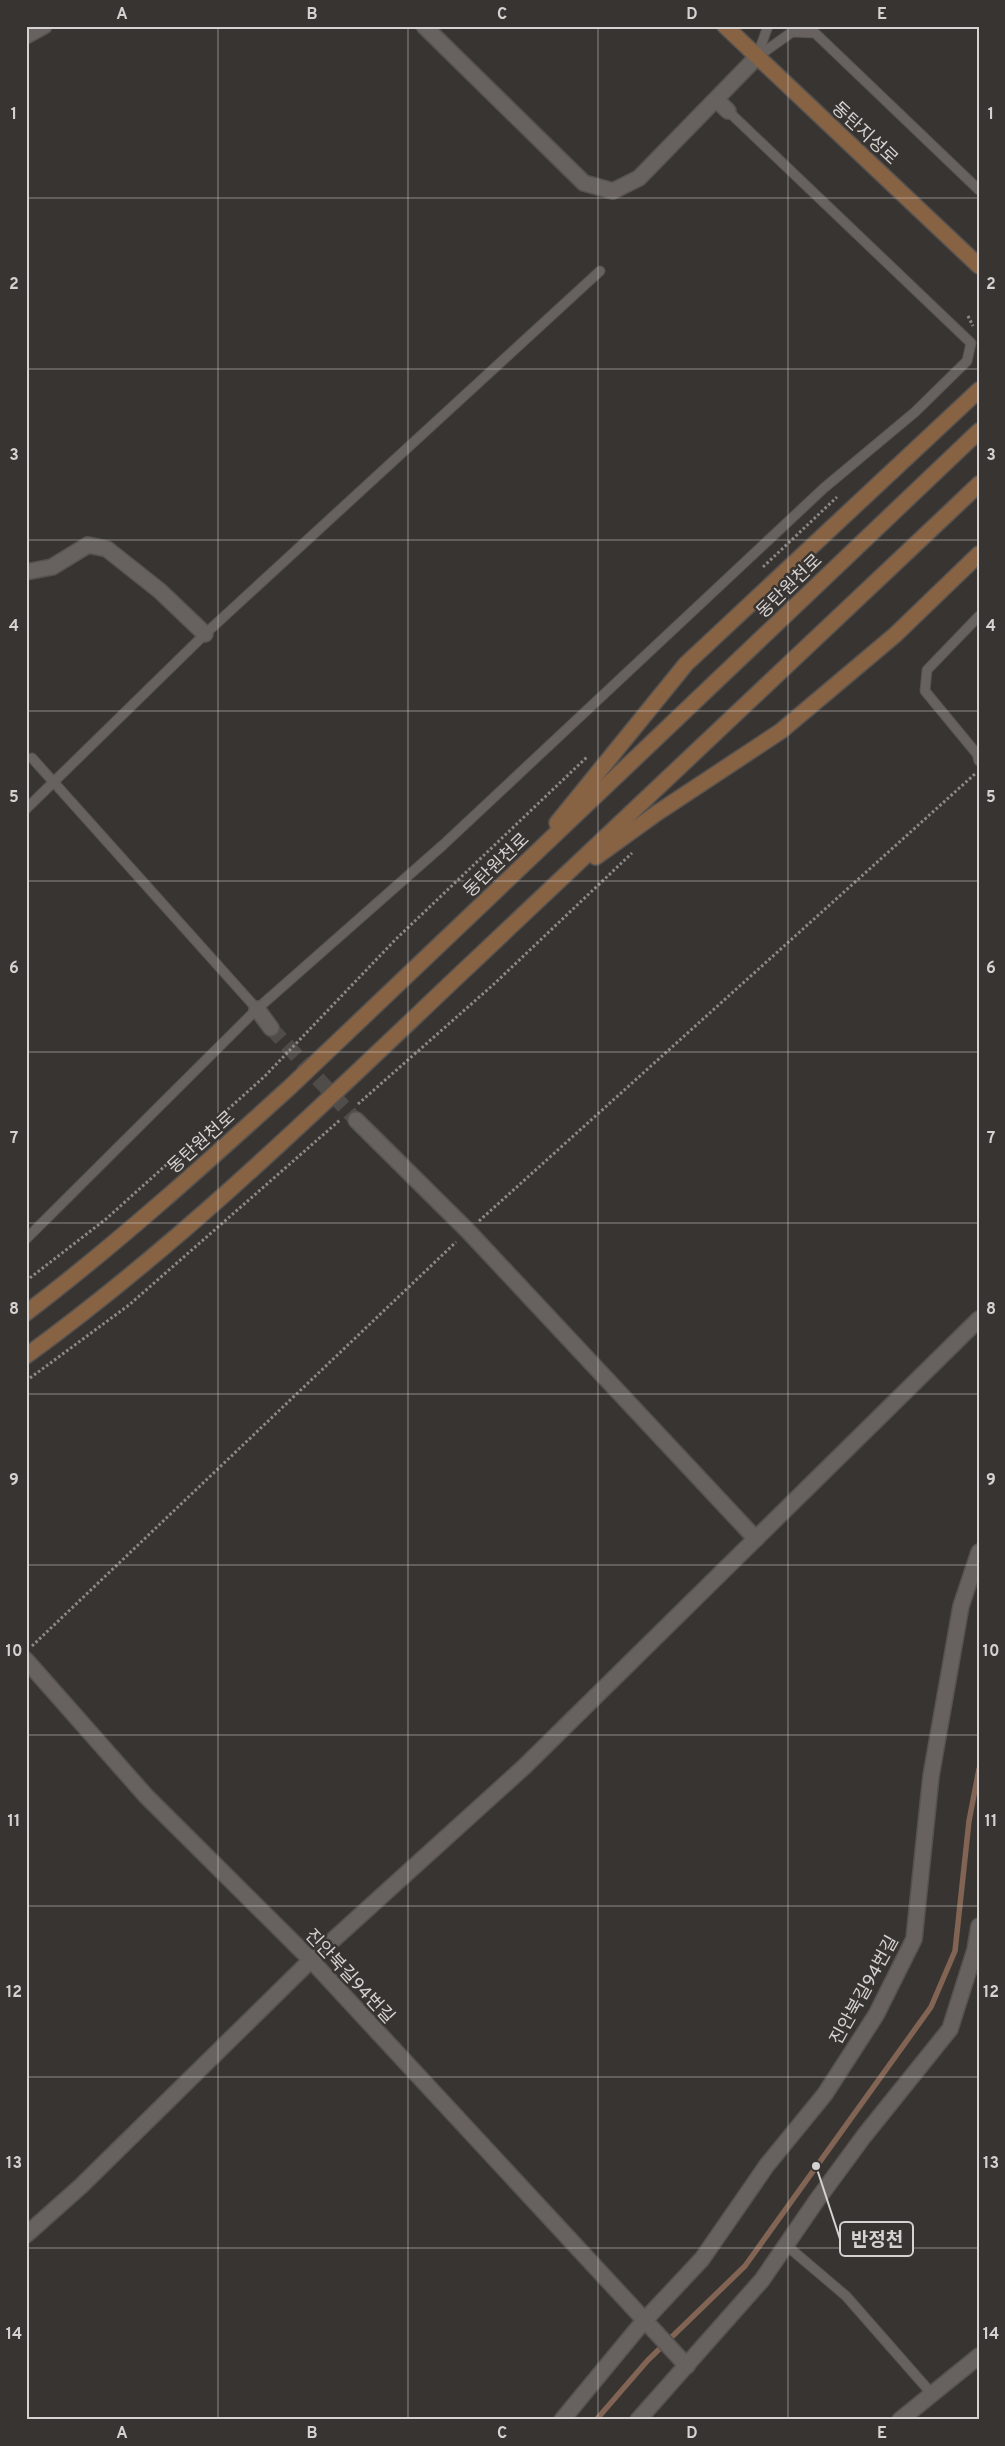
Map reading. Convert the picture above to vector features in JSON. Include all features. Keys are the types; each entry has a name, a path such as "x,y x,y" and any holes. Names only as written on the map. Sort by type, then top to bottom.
{"main road":[{"name":"동탄지성로","path":"725,26 979,266"},
{"path":"962,404 979,384"},
{"path":"522,866 686,664 979,390"},
{"name":"동탄원천로","path":"26,1313 77,1274 188,1181 979,431"},
{"path":"26,1356 78,1318 185,1231 316,1111 979,484"},
{"path":"548,892 657,813 781,731 895,635 979,554"}],"street":[{"path":"26,36 44,26"},
{"path":"424,26 584,182 613,191 639,178 757,57"},
{"path":"717,100 728,111"},
{"path":"26,572 52,567 88,545 106,549 160,591 205,634"},
{"path":"257,1009 271,1028"},
{"path":"352,1114 468,1231 756,1539"},
{"path":"26,2235 81,2186 311,1960 524,1767 756,1539 828,1465 979,1319"},
{"name":"진안북길94번길","path":"562,2420 643,2322 702,2259 767,2165 825,2094 876,2015 914,1939 931,1776 961,1606 979,1552"},
{"name":"진안북길94번길","path":"26,1660 146,1796 311,1960 643,2322 684,2363"},
{"path":"638,2420 684,2363 762,2280 864,2136 950,2029 975,1950 979,1926"},
{"path":"900,2420 979,2356"}],"lane":[{"path":"757,57 768,26"},
{"path":"757,57 792,32 815,33 979,190"},
{"path":"26,1239 257,1009 443,845 824,488 915,412 967,361 971,343 728,111"},
{"path":"26,809 205,634 600,271"},
{"path":"979,616 928,670 925,691 977,754 979,761"},
{"path":"32,758 257,1009"},
{"path":"786,2245 846,2296 932,2394"}],"path":[{"path":"968,316 977,332"},
{"path":"762,568 841,493"},
{"path":"26,1281 106,1219 265,1076 396,938 594,750"},
{"path":"26,1652 468,1231 979,771"},
{"path":"26,1382 129,1305 352,1114 494,984 638,848"}],"waterway":[{"path":"596,2420 648,2360 745,2266 931,2007 955,1951 969,1821 979,1769"}],"tunnel":[{"path":"271,1028 356,1120"}],"place":[{"name":"반정천","path":"816,2166"}]}
